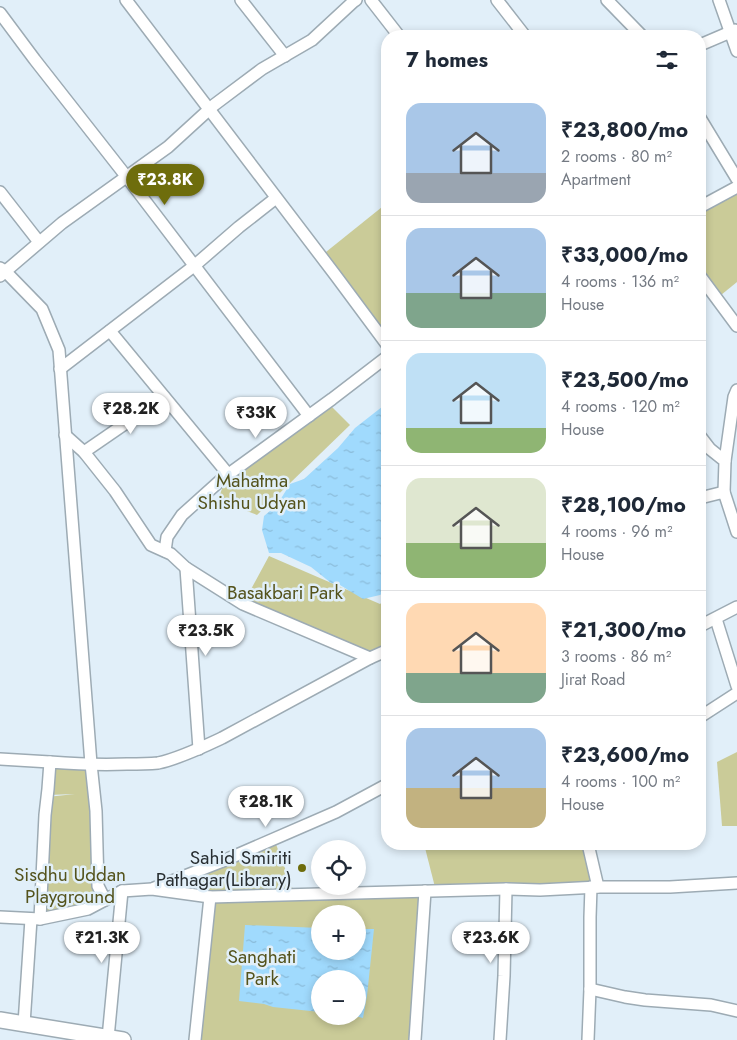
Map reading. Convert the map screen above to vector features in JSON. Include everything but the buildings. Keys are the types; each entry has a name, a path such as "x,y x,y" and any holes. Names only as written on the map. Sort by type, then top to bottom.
{"main road":[{"path":"0,1020 24,1024 64,1036 116,1039"}],"street":[{"path":"126,0 381,337"},
{"path":"241,0 285,56"},
{"path":"105,900 98,886 96,811 59,350 42,309 2,272 62,223 168,146 208,110 262,69 312,40 356,0"},
{"path":"371,0 394,30"},
{"path":"497,0 520,30"},
{"path":"607,0 636,30"},
{"path":"719,0 734,31 737,51"},
{"path":"0,13 308,416"},
{"path":"706,42 734,31"},
{"path":"706,128 737,179"},
{"path":"706,204 737,187"},
{"path":"0,192 39,242"},
{"path":"60,369 194,266 276,198"},
{"path":"706,284 737,326"},
{"path":"110,331 228,474"},
{"path":"164,551 167,537 182,515 228,474 381,361"},
{"path":"737,390 734,397 725,461 724,492 737,532"},
{"path":"84,452 164,397"},
{"path":"65,435 84,452 115,491 151,545 171,554 186,568 243,604 370,658"},
{"path":"706,444 725,461"},
{"path":"706,496 724,492"},
{"path":"186,568 199,749"},
{"path":"706,623 737,607"},
{"path":"716,619 737,686"},
{"path":"0,759 91,764 159,763 199,749 222,738 381,653"},
{"path":"706,713 737,694"},
{"path":"24,1024 50,762"},
{"path":"152,889 223,862 336,812 381,788"},
{"path":"588,1040 590,917 595,887 589,850"},
{"path":"0,917 35,919 88,909 122,891 152,889 210,897 506,889 540,890 595,887 670,887 737,883"},
{"path":"500,1040 506,889"},
{"path":"116,1039 122,891"},
{"path":"415,1040 424,891"},
{"path":"195,1040 210,897"},
{"path":"590,989 645,1000 711,1005 737,1011"}],"green space":[{"path":"737,192 737,282 721,295 706,275 706,210"},
{"path":"381,208 381,339 321,256"},
{"name":"Mahatma Shishu Udyan","path":"331,406 350,425 257,515 218,500 223,486"},
{"name":"Basakbari Park","path":"269,556 381,603 381,653 370,658 243,604"},
{"path":"737,752 737,826 722,826 717,762"},
{"name":"Sisdhu Uddan Playground","path":"50,762 91,764 105,900 40,919 47,797 75,794 48,795"},
{"name":"Sanghati Park","path":"274,839 295,895 366,895 366,893 425,891 415,1040 195,1040 210,898 152,889"},
{"path":"426,850 591,850 598,887 436,891"}],"water":[{"path":"381,408 381,594 363,599 340,585 331,583 311,567 281,553 269,553 262,530 264,516 277,505 290,484 304,479 338,448 355,428"},
{"path":"245,925 311,928 311,960 366,960 366,929 374,929 366,1002 366,970 311,970 311,1011 239,1001"}],"place":[{"name":"Sahid Smiriti Pathagar(Library)","path":"302,868"}]}
